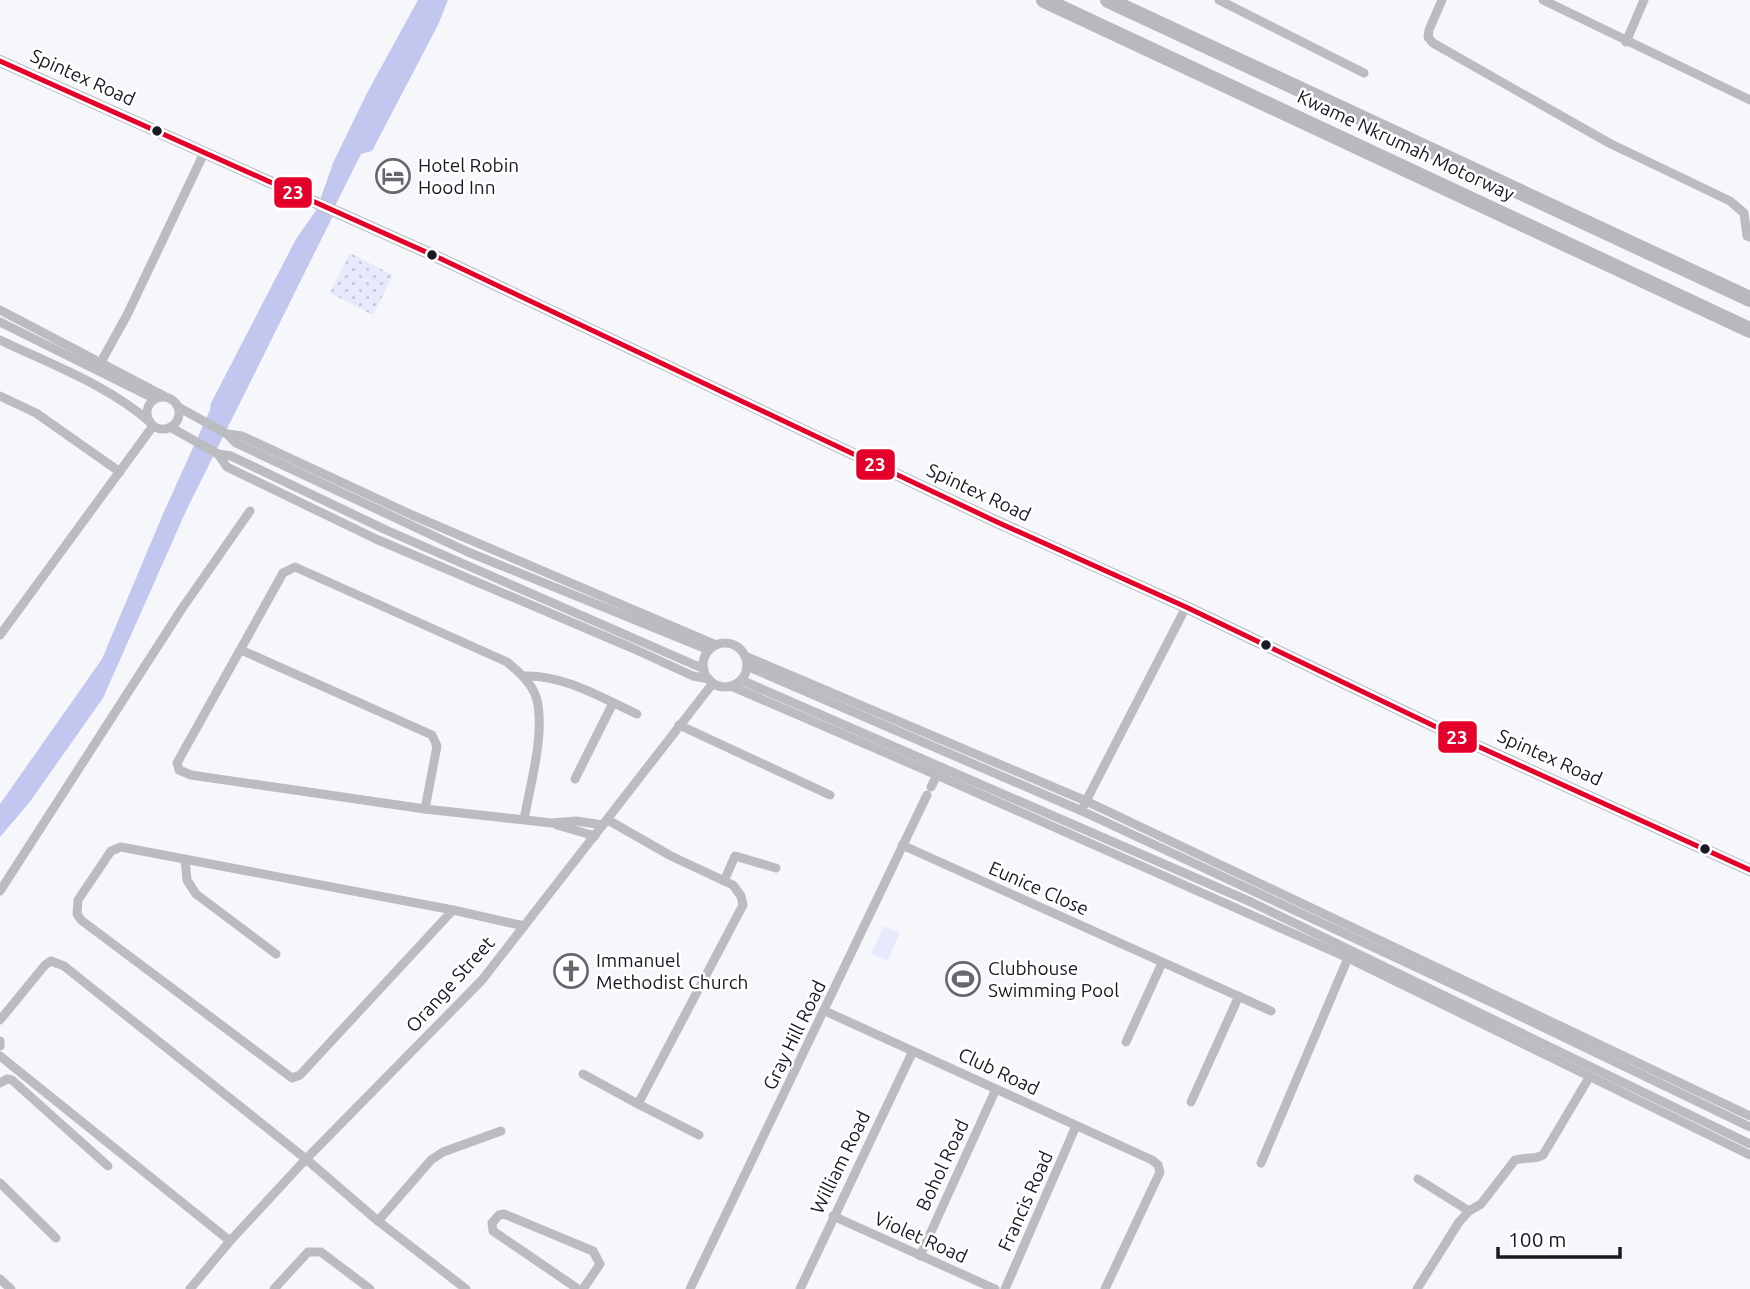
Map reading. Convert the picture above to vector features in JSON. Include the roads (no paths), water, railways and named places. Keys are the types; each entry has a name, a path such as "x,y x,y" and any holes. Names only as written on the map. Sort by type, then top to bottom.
{"highway":[{"name":"Kwame Nkrumah Motorway","path":"1044,0 1750,330"},
{"name":"Kwame Nkrumah Motorway","path":"1108,0 1750,299"}],"main road":[{"name":"Spintex Road","path":"0,61 337,212 998,522 1186,607 1453,736 1750,870"}],"street":[{"path":"1219,0 1364,73"},
{"path":"1442,0 1429,30 1428,37 1433,43 1609,143 1730,201 1744,213 1747,236 1750,237"},
{"path":"1543,0 1750,100"},
{"path":"1626,42 1644,0"},
{"path":"101,362 127,315 204,153"},
{"path":"0,310 101,362 159,398"},
{"path":"0,322 159,398 173,400 178,407 228,434 242,436 412,515 713,648 731,644 739,649 746,661 1082,811 1497,1005 1750,1128"},
{"path":"0,340 88,382 162,429 170,427 179,416 178,407"},
{"path":"0,396 36,413 120,472"},
{"path":"152,424 147,412 150,402 159,398"},
{"path":"0,635 152,424"},
{"path":"170,427 218,454 231,456 386,530 704,669"},
{"path":"218,454 227,467 376,539 693,676 722,687 731,686 741,680 746,661"},
{"path":"0,891 181,610 250,511"},
{"path":"524,820 539,718 537,698 523,676 507,662 295,567 283,573 177,763 179,770 191,775 425,809 524,820 552,823 595,836"},
{"path":"1076,824 1186,607"},
{"path":"711,681 704,669 704,659 713,648"},
{"path":"241,650 432,735 438,746 425,809"},
{"path":"746,661 1086,800 1750,1116"},
{"path":"523,676 541,675 569,684 637,714"},
{"path":"741,680 1251,902 1750,1144"},
{"name":"Orange Street","path":"190,1289 230,1241 306,1159 482,980 606,822 711,681"},
{"path":"731,686 1348,958 1750,1155"},
{"path":"575,779 613,703"},
{"path":"679,725 830,795"},
{"name":"Gray Hill Road","path":"690,1289 937,775"},
{"path":"552,823 606,822 733,885 741,896 743,905 638,1104"},
{"name":"Eunice Close","path":"902,845 1271,1011"},
{"path":"453,911 300,1074 292,1077 77,914 78,900 115,848 130,847 185,859 453,911 524,926"},
{"path":"724,881 735,856 776,867"},
{"path":"185,859 187,880 196,894 276,954"},
{"path":"1261,1163 1348,958"},
{"path":"0,1020 45,965 51,961 64,966 306,1159 378,1221 466,1289"},
{"path":"1126,1042 1162,963"},
{"path":"1191,1102 1239,996"},
{"name":"Club Road","path":"825,1011 1158,1165 1160,1171 1105,1289"},
{"name":"William Road","path":"800,1289 913,1051"},
{"path":"0,1056 230,1241"},
{"path":"583,1074 699,1135"},
{"path":"1417,1289 1459,1222 1469,1211 1481,1204 1515,1160 1524,1157 1536,1159 1543,1155 1590,1076"},
{"path":"0,1083 7,1079 12,1080 108,1166"},
{"name":"Bohol Road","path":"920,1256 996,1089"},
{"name":"Francis Road","path":"1005,1289 1076,1126"},
{"path":"378,1221 431,1160 449,1150 501,1131"},
{"path":"1418,1179 1469,1211"},
{"path":"0,1183 56,1238"},
{"path":"504,1214 593,1251 600,1264 581,1289 493,1231 492,1223 495,1219 504,1214"},
{"name":"Violet Road","path":"833,1216 995,1289"},
{"path":"274,1289 307,1252 313,1250 321,1252 370,1289"},
{"path":"0,1279 10,1289"}],"water":[{"path":"418,0 448,0 438,25 372,151 361,154 336,204 333,216 186,511 103,698 29,803 0,837 0,804 102,659 211,403 296,239 317,209 333,163 367,93"}],"place":[{"name":"Hotel Robin Hood Inn","path":"393,176"},
{"name":"Immanuel Methodist Church","path":"571,971"},
{"name":"Clubhouse Swimming Pool","path":"963,979"}]}
